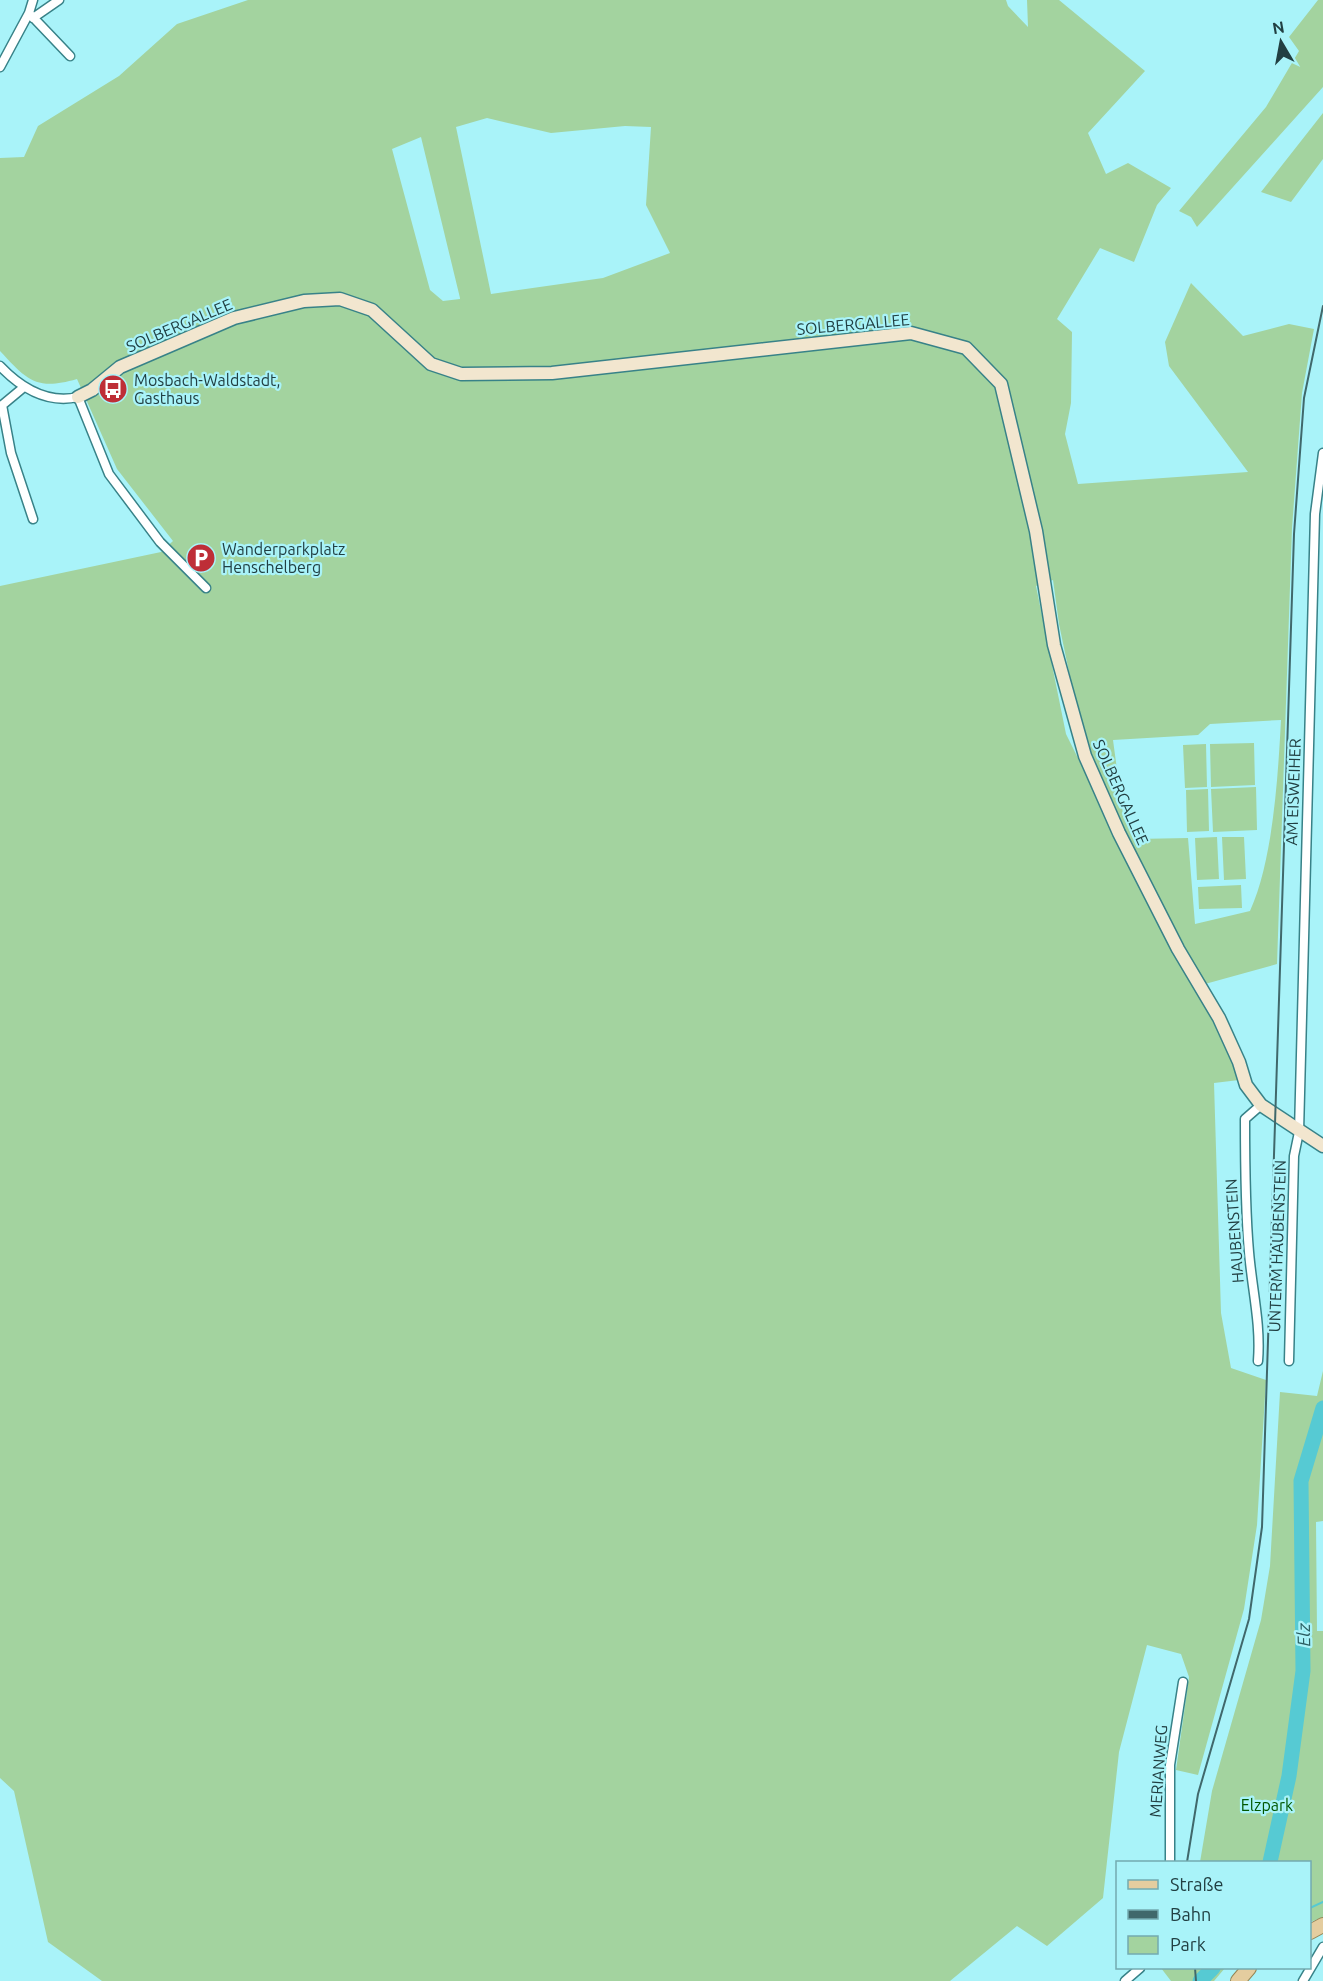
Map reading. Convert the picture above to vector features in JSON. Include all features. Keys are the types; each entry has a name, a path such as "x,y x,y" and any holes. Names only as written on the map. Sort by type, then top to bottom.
{"main road":[{"path":"1238,1981 1248,1969"}],"street":[{"path":"0,67 31,15 33,0"},
{"path":"31,15 58,0"},
{"path":"31,15 70,56"},
{"name":"SOLBERGALLEE","path":"78,397 92,390 120,368 234,318 304,301 340,299 372,310 431,364 461,374 552,373 911,333 966,348 1001,384 1036,531 1054,645 1084,756 1119,833 1178,948 1219,1018 1246,1085 1261,1105 1323,1146"},
{"path":"0,366 24,387 45,397 63,400 78,397 109,474 160,542 206,588"},
{"path":"24,387 1,406 11,453 33,519"},
{"name":"AM EISWEIHER","path":"1299,1132 1315,514 1323,453"},
{"name":"HAUBENSTEIN","path":"1258,1361 1260,1337 1249,1253 1245,1186 1245,1119 1261,1105"},
{"name":"UNTERM HAUBENSTEIN","path":"1288,1361 1294,1156 1299,1132"},
{"name":"MERIANWEG","path":"1170,1861 1170,1765 1183,1682"},
{"path":"1311,1967 1323,1947"},
{"path":"1125,1981 1139,1969"}],"green space":[{"path":"248,0 1006,0 1008,6 1028,27 1027,0 1059,0 1145,71 1088,133 1106,174 1128,163 1171,188 1157,205 1134,262 1100,248 1057,319 1072,332 1071,403 1065,434 1078,484 1248,472 1169,366 1165,342 1191,283 1243,336 1289,324 1314,329 1302,393 1292,528 1277,964 1205,984 1183,946 1086,753 1059,624 1053,580 1036,586 1066,734 1173,949 1215,1020 1239,1080 1214,1083 1221,1313 1231,1368 1266,1380 1257,1525 1244,1609 1198,1775 1176,1770 1189,1677 1181,1654 1147,1645 1119,1752 1103,1898 1047,1946 1017,1926 950,1981 102,1981 48,1942 14,1791 0,1778 0,586 161,552 173,541 117,469 77,379 51,384 33,380 25,376 0,351 0,158 24,157 38,126 119,76 177,24","holes":["487,118 551,133 625,126 651,127 646,205 670,253 603,278 491,294 456,127","421,137 460,299 443,301 430,290 392,149","1281,720 1276,792 1269,843 1258,891 1250,911 1195,924 1188,838 1136,839 1123,814 1113,740 1198,735 1210,724"]},
{"path":"1318,0 1323,0 1323,87 1197,227 1191,217 1179,211 1266,107 1299,51 1289,37"},
{"path":"1323,113 1323,159 1291,202 1261,192"},
{"path":"1254,743 1255,785 1211,787 1210,744"},
{"path":"1206,744 1207,787 1185,788 1183,745"},
{"path":"1256,787 1257,830 1213,832 1211,789"},
{"path":"1208,789 1209,831 1187,832 1186,790"},
{"path":"1217,837 1219,879 1197,880 1195,838"},
{"path":"1222,837 1244,837 1246,879 1224,880"},
{"path":"1241,885 1242,908 1199,909 1198,887"},
{"name":"Elzpark","path":"1323,1371 1323,1521 1316,1522 1317,1631 1323,1631 1323,1917 1311,1922 1311,1861 1200,1861 1212,1791 1261,1620 1270,1566 1280,1392 1317,1396"},
{"path":"1162,1969 1224,1969 1214,1981 1171,1981"}],"waterway":[{"name":"Elz","path":"1270,1861 1289,1776 1303,1671 1301,1481 1323,1408"},
{"path":"1311,1908 1323,1902"},
{"name":"Elz","path":"1200,1981 1212,1969"}],"railway":[{"path":"1187,1861 1198,1794 1249,1619 1262,1527 1294,534 1304,398 1323,306"},
{"path":"1195,1969 1196,1981"}],"place":[{"name":"Mosbach-Waldstadt, Gasthaus","path":"113,389"},
{"name":"Wanderparkplatz Henschelberg","path":"201,558"}]}
